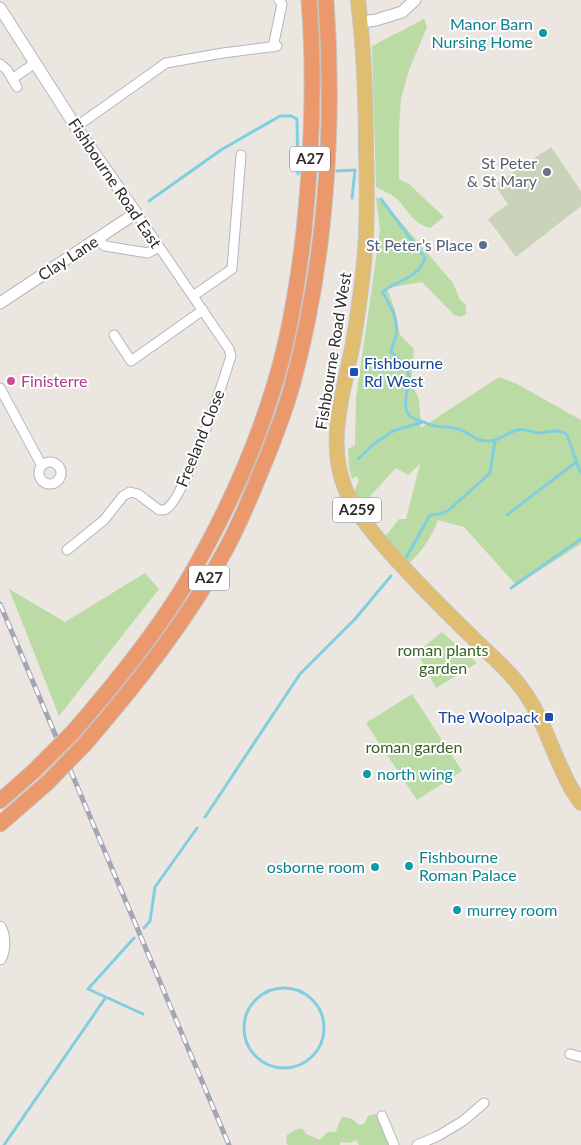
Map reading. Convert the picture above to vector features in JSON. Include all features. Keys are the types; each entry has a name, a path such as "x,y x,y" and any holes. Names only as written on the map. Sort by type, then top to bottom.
{"highway":[{"name":"A27","path":"0,801 34,771 73,732 115,683 185,584 228,505 247,463 275,382 292,318 300,268 307,202 312,103 309,0"},
{"name":"A27","path":"0,824 47,783 85,744 163,650 198,597 227,547 273,442 292,388 302,347 312,302 321,237 329,106 326,0"}],"main road":[{"name":"Fishbourne Road West","path":"358,0 366,116 366,237 362,282 337,426 337,454 344,487 365,523 398,563 472,638 504,667 526,694 543,724 569,786 581,803"}],"street":[{"path":"76,127 166,63 275,46 282,4 279,0"},
{"path":"361,22 376,20 402,12 415,0"},
{"name":"Fishbourne Road East","path":"0,8 76,127 203,310 229,349 231,356"},
{"path":"12,78 35,63"},
{"path":"0,64 7,70 17,87"},
{"path":"193,296 232,270 241,155"},
{"name":"Clay Lane","path":"1,300 136,213"},
{"path":"97,239 105,246 148,253 160,247"},
{"path":"114,336 131,361 203,310"},
{"name":"Freeland Close","path":"67,550 104,520 122,496 130,492 138,494 159,510 166,509 172,504 189,471 210,418 231,356"},
{"path":"0,388 42,466"},
{"path":"0,927 4,942 0,959"},
{"path":"570,1054 581,1057"},
{"path":"417,1145 438,1136 463,1121 484,1103"},
{"path":"382,1116 394,1145"}],"green space":[{"path":"424,19 427,27 409,70 401,98 399,179 409,184 444,217 430,228 415,220 395,197 376,187 372,46"},
{"path":"551,147 581,191 581,206 516,257 488,219 508,204 495,185"},
{"path":"376,197 381,199 453,283 460,300 466,305 466,314 461,317 454,315 422,282 387,288 395,310 400,335 414,349 411,383 419,399 421,428 499,377 517,384 581,420 581,544 516,585 464,527 438,520 425,545 406,566 385,537 399,519 406,519 420,464 408,475 396,468 362,505 354,493 359,480 356,476 352,479 349,468 348,449 355,445 356,398 380,231"},
{"path":"145,573 159,589 59,716 9,589 65,622"},
{"name":"roman plants garden","path":"442,632 477,663 436,688 417,652"},
{"name":"roman garden","path":"412,694 462,771 417,800 366,723"},
{"path":"374,1114 385,1117 394,1145 359,1145 356,1140 350,1143 340,1142 340,1145 288,1145 286,1143 287,1135 302,1128 306,1134 320,1140 328,1132 336,1132 342,1117 347,1117 359,1125 364,1124 368,1116"}],"waterway":[{"path":"149,201 221,150 280,116 291,116 297,119 298,174"},
{"path":"337,171 355,170 352,198"},
{"path":"381,199 425,258 422,265 412,275 382,292 391,307 397,329 391,352 404,365 409,376 406,402 407,412 413,418 428,424 458,429 485,441 493,441 513,431 520,430 539,433 563,432 567,436 581,473"},
{"path":"358,459 374,444 393,431 423,422"},
{"path":"406,558 430,515 440,514 449,510 490,473 495,441"},
{"path":"507,515 576,462"},
{"path":"511,588 581,539"},
{"path":"205,817 300,674 355,619 391,576"},
{"path":"144,928 150,921 155,887 197,828"},
{"path":"134,938 88,989 143,1014"},
{"path":"284,988 299,991 312,1000 321,1013 324,1028 321,1043 312,1056 299,1065 284,1068 269,1065 256,1056 247,1043 244,1028 247,1013 256,1000 269,991 284,988"},
{"path":"4,1145 106,997"}],"railway":[{"path":"0,604 229,1145"}],"place":[{"name":"Manor Barn Nursing Home","path":"543,33"},
{"name":"St Peter & St Mary","path":"547,172"},
{"name":"St Peter’s Place","path":"483,245"},
{"name":"Fishbourne Rd West","path":"354,372"},
{"name":"Finisterre","path":"11,381"},
{"name":"The Woolpack","path":"549,717"},
{"name":"north wing","path":"367,774"},
{"name":"Fishbourne Roman Palace","path":"409,866"},
{"name":"osborne room","path":"375,867"},
{"name":"murrey room","path":"457,910"}]}
